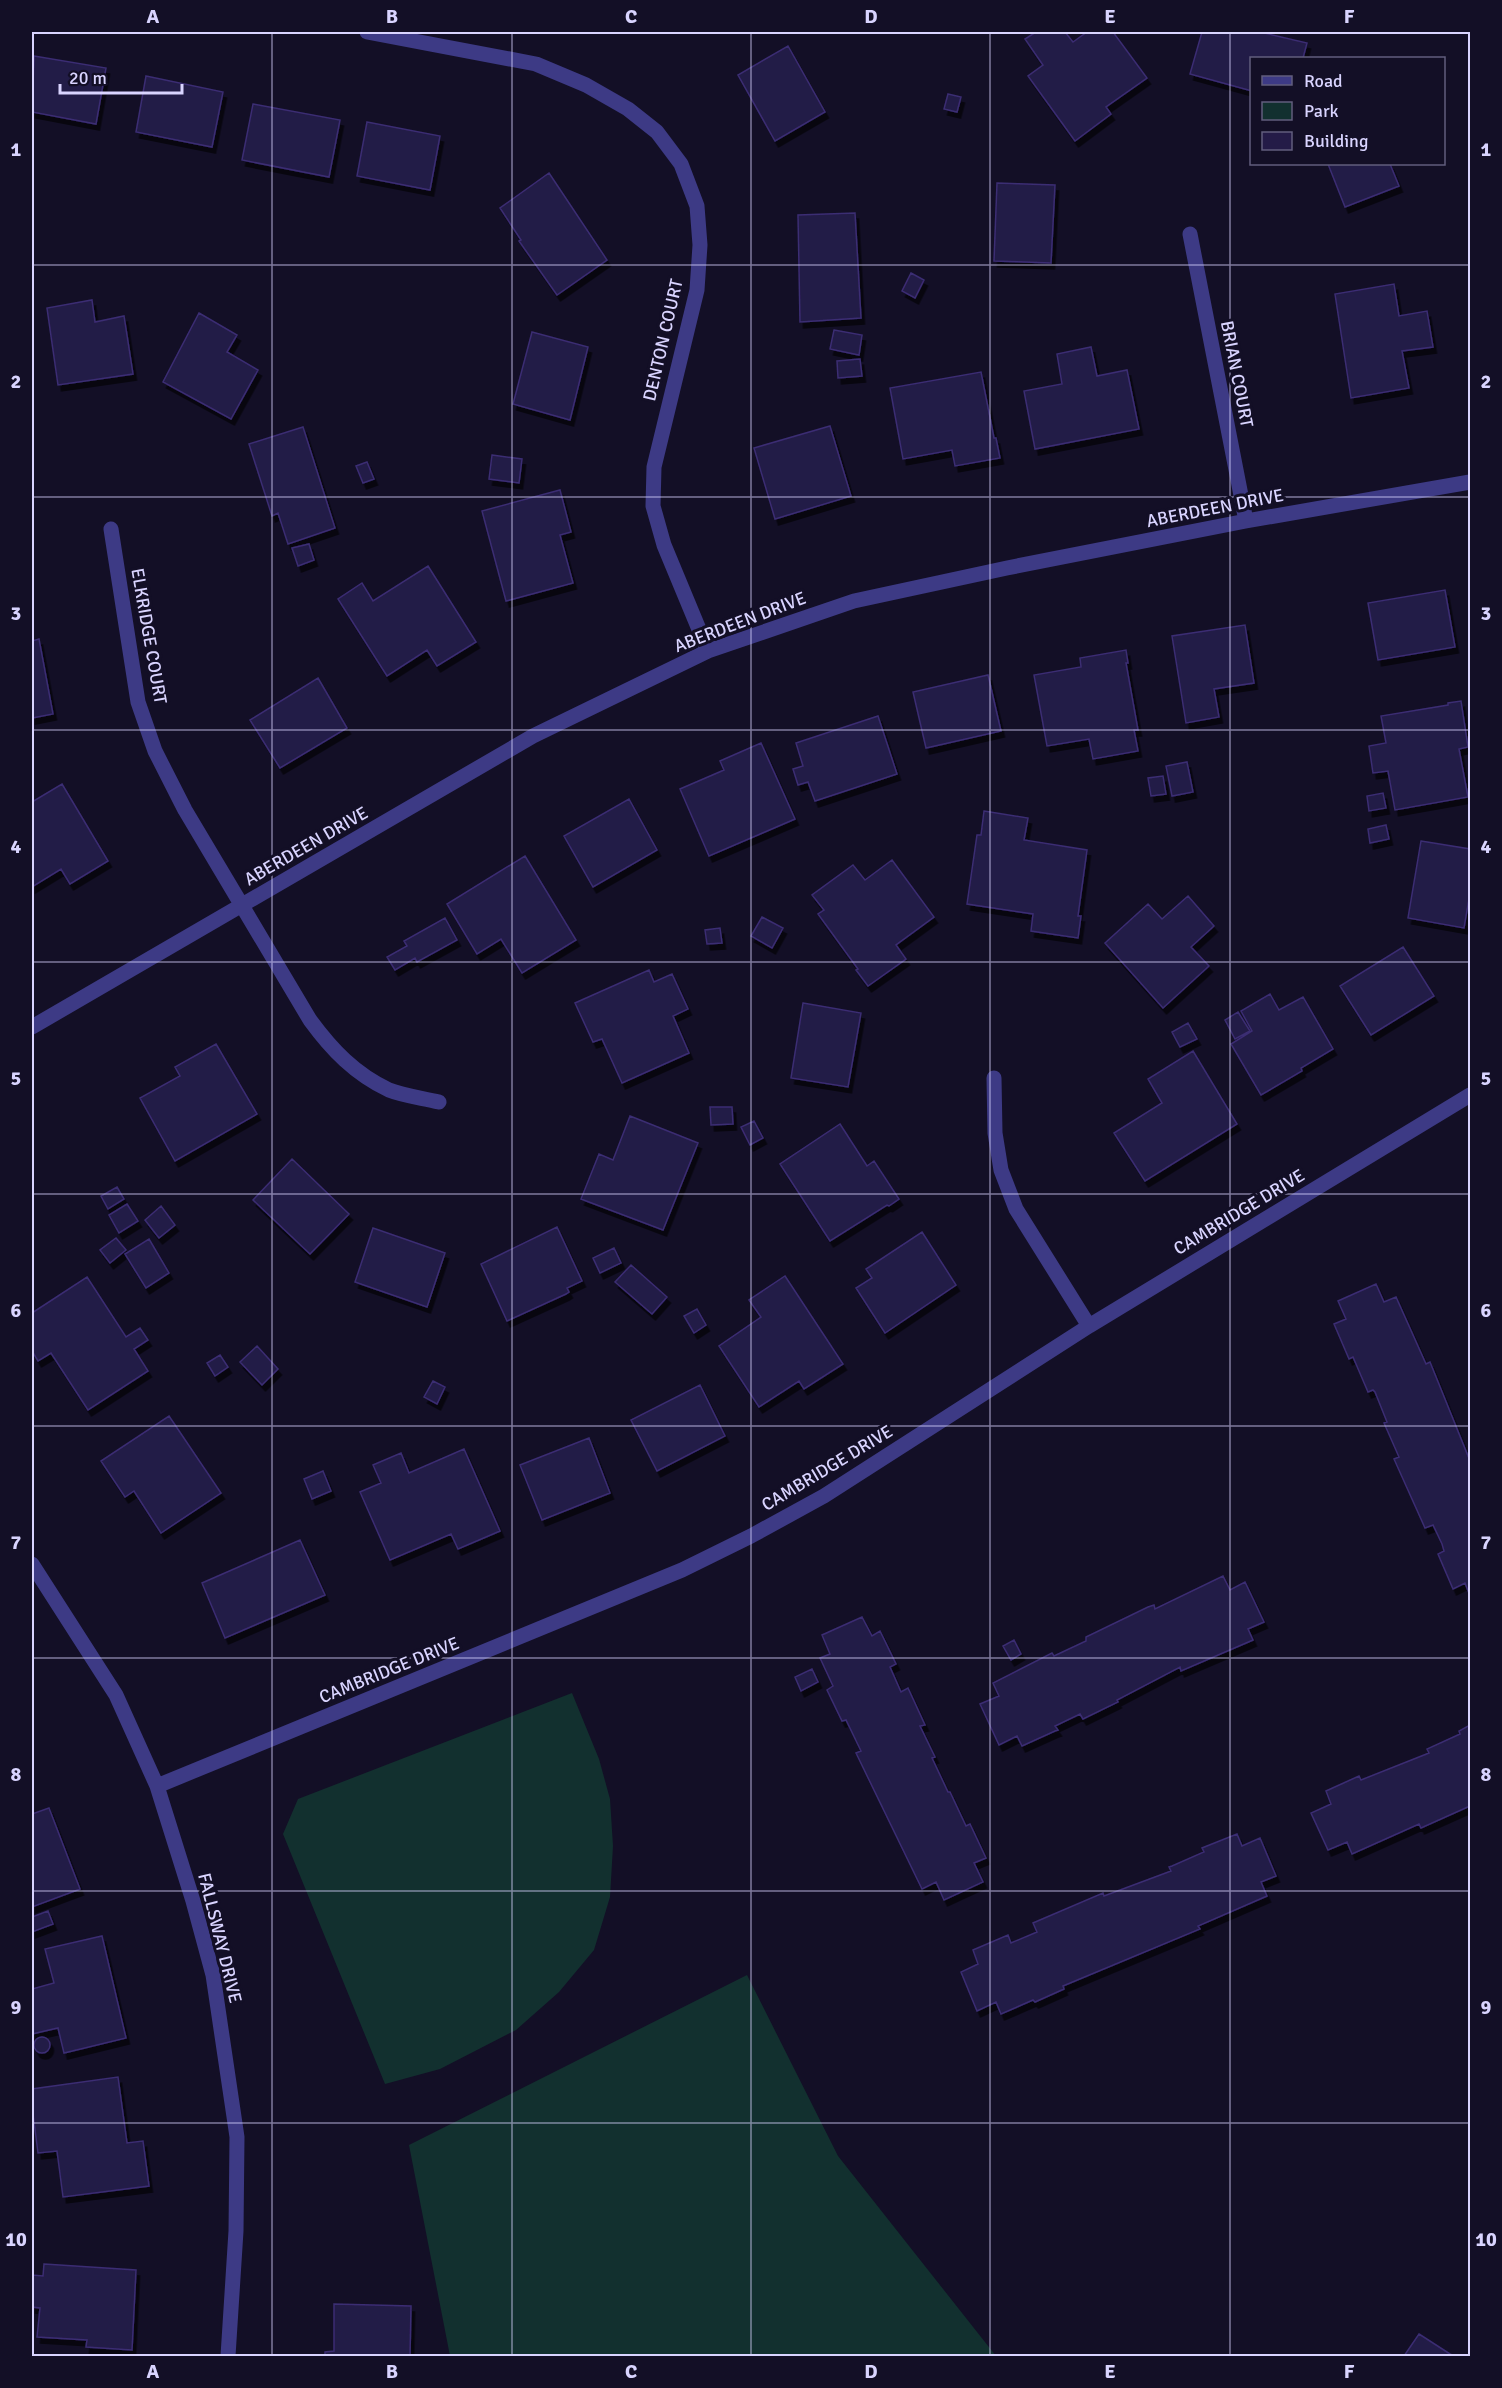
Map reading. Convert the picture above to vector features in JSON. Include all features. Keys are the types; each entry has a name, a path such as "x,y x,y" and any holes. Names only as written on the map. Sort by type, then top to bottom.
{"street":[{"name":"DENTON COURT","path":"367,32 536,64 576,81 635,115 657,132 681,164 697,206 700,245 697,290 654,466 653,506 664,545 708,651"},
{"name":"BRIAN COURT","path":"1190,234 1246,521"},
{"name":"ABERDEEN DRIVE","path":"32,1027 533,736 708,651 854,601 1246,521 1470,482"},
{"name":"ELKRIDGE COURT","path":"111,529 138,702 152,741 185,810 310,1020 331,1049 357,1072 391,1090 439,1101"},
{"path":"994,1078 995,1133 1005,1179 1016,1209 1089,1326"},
{"name":"CAMBRIDGE DRIVE","path":"157,1786 682,1570 751,1536 834,1490 1089,1326 1470,1095"},
{"name":"FALLSWAY DRIVE","path":"32,1564 116,1695 157,1786 193,1900 213,1975 237,2137 236,2231 228,2356"}],"green space":[{"path":"572,1693 599,1759 610,1799 613,1846 610,1897 594,1950 559,1992 516,2030 440,2069 385,2084 283,1834 298,1799"},
{"path":"747,1975 838,2156 996,2356 450,2356 409,2145"}],"building":[{"path":"1036,32 1065,32 1073,42 1087,32 1113,32 1147,78 1106,107 1111,114 1075,141 1028,76 1043,65 1025,39"},
{"path":"1202,32 1260,32 1307,43 1303,57 1250,57 1250,90 1190,74"},
{"path":"788,46 825,112 775,141 738,75"},
{"path":"34,56 106,68 96,124 32,112"},
{"path":"146,76 223,92 212,147 136,132"},
{"path":"948,94 961,97 957,112 944,109"},
{"path":"253,104 340,120 329,177 242,160"},
{"path":"367,122 440,136 430,190 357,176"},
{"path":"1328,165 1390,165 1399,186 1345,207"},
{"path":"549,173 607,260 557,295 519,241 521,240 500,208"},
{"path":"997,183 1055,185 1051,263 994,261"},
{"path":"855,213 861,318 800,322 798,215"},
{"path":"911,273 924,280 915,298 902,291"},
{"path":"1394,284 1399,316 1427,311 1433,347 1402,351 1409,388 1351,398 1335,294"},
{"path":"92,300 95,322 124,316 133,374 58,385 47,308"},
{"path":"199,313 237,335 227,352 258,370 231,419 163,382"},
{"path":"834,330 862,335 859,355 830,349"},
{"path":"532,332 588,347 570,420 513,404"},
{"path":"1091,347 1097,376 1127,370 1139,429 1035,449 1024,391 1062,384 1057,354"},
{"path":"860,359 862,376 838,378 837,361"},
{"path":"981,372 1000,458 955,466 952,450 903,459 890,388"},
{"path":"830,426 851,496 775,519 754,448"},
{"path":"303,427 335,528 288,544 278,513 272,516 249,444"},
{"path":"492,455 522,459 519,483 489,479"},
{"path":"367,462 374,479 363,483 356,466"},
{"path":"560,490 571,532 560,535 573,583 506,601 482,511"},
{"path":"309,544 314,560 298,566 292,548"},
{"path":"428,566 476,642 437,666 427,650 387,676 338,599 362,583 373,601"},
{"path":"1445,590 1455,647 1378,660 1368,603"},
{"path":"1245,625 1254,683 1214,689 1219,717 1186,723 1172,636"},
{"path":"39,639 53,714 32,718 32,641"},
{"path":"1126,650 1128,663 1126,663 1138,730 1134,730 1138,751 1093,759 1089,739 1047,746 1034,675 1081,667 1080,658"},
{"path":"988,675 1001,731 926,748 913,692"},
{"path":"318,678 347,728 280,768 250,720"},
{"path":"1461,701 1468,747 1459,749 1468,797 1395,810 1388,771 1373,773 1369,746 1386,743 1381,716"},
{"path":"878,716 897,774 815,801 808,782 798,785 793,769 803,766 796,743"},
{"path":"761,743 795,819 709,856 680,789 724,770 720,761"},
{"path":"1187,762 1193,792 1172,796 1166,766"},
{"path":"1163,776 1166,794 1151,796 1148,778"},
{"path":"62,784 108,861 70,884 61,869 32,887 32,802"},
{"path":"1383,793 1386,808 1369,811 1367,796"},
{"path":"629,799 657,850 593,887 564,836"},
{"path":"984,811 1028,818 1024,840 1087,850 1078,916 1081,916 1078,938 1031,931 1033,914 967,904 977,835 981,835"},
{"path":"1386,825 1389,839 1370,843 1368,829"},
{"path":"1421,841 1470,849 1470,893 1464,928 1408,918"},
{"path":"525,856 576,940 522,973 501,939 477,954 447,904"},
{"path":"892,860 934,917 896,945 906,959 868,986 818,914 824,910 812,895 853,865 865,880"},
{"path":"1188,896 1214,926 1191,947 1209,966 1163,1008 1105,943 1148,904 1162,919"},
{"path":"762,917 783,928 772,948 751,936"},
{"path":"445,918 457,940 417,962 415,958 395,970 387,957 407,946 404,941"},
{"path":"720,928 722,943 707,944 705,930"},
{"path":"1403,947 1434,996 1371,1035 1340,986"},
{"path":"649,970 654,982 672,974 688,1009 673,1016 689,1053 622,1083 602,1039 593,1042 575,1003"},
{"path":"1270,994 1279,1010 1303,997 1333,1049 1301,1068 1302,1071 1261,1095 1231,1044 1252,1031 1241,1011"},
{"path":"803,1003 861,1013 848,1087 791,1078"},
{"path":"1238,1012 1250,1031 1235,1039 1225,1020"},
{"path":"1188,1023 1197,1039 1180,1047 1172,1032"},
{"path":"216,1044 257,1114 175,1161 140,1098 180,1076 175,1067"},
{"path":"1193,1051 1237,1124 1145,1181 1114,1133 1162,1103 1148,1079"},
{"path":"710,1107 732,1107 733,1124 711,1125"},
{"path":"630,1116 698,1143 663,1230 581,1199 599,1154 613,1160"},
{"path":"754,1121 763,1138 750,1145 741,1127"},
{"path":"840,1124 867,1166 874,1161 899,1199 830,1241 780,1164"},
{"path":"292,1159 349,1214 310,1254 253,1200"},
{"path":"117,1187 124,1199 108,1209 101,1196"},
{"path":"127,1204 138,1221 119,1233 109,1215"},
{"path":"161,1206 175,1225 159,1238 145,1220"},
{"path":"557,1227 582,1281 567,1288 569,1292 566,1294 507,1321 481,1264"},
{"path":"373,1228 445,1253 427,1307 355,1282"},
{"path":"922,1232 956,1285 885,1333 856,1288 872,1278 866,1269"},
{"path":"116,1238 126,1250 110,1263 100,1250"},
{"path":"149,1239 169,1273 146,1288 125,1254"},
{"path":"614,1248 621,1263 600,1273 593,1258"},
{"path":"631,1265 667,1297 652,1314 615,1282"},
{"path":"785,1276 843,1364 804,1389 799,1381 759,1407 719,1346 761,1317 749,1300"},
{"path":"87,1277 126,1337 140,1328 148,1340 134,1349 148,1371 88,1410 51,1353 38,1361 32,1351 32,1313"},
{"path":"1376,1284 1384,1302 1396,1297 1426,1364 1430,1362 1470,1461 1470,1596 1465,1583 1453,1589 1438,1554 1444,1551 1442,1544 1433,1525 1425,1528 1394,1459 1399,1457 1384,1423 1387,1422 1375,1392 1373,1390 1368,1392 1353,1357 1349,1359 1334,1324 1346,1319 1338,1301"},
{"path":"697,1309 706,1325 694,1333 684,1316"},
{"path":"257,1346 278,1369 262,1385 240,1362"},
{"path":"220,1355 228,1367 215,1376 207,1363"},
{"path":"433,1381 445,1387 437,1404 424,1397"},
{"path":"700,1385 725,1436 657,1471 631,1420"},
{"path":"169,1416 221,1493 161,1533 134,1491 125,1497 101,1461"},
{"path":"589,1438 610,1493 542,1520 520,1465"},
{"path":"464,1449 500,1531 458,1549 451,1534 390,1560 360,1492 381,1483 373,1465 401,1453 409,1473"},
{"path":"323,1471 331,1491 312,1499 304,1479"},
{"path":"300,1540 325,1595 225,1638 202,1583"},
{"path":"1223,1576 1230,1590 1245,1582 1264,1622 1248,1629 1253,1640 1181,1671 1180,1667 1117,1700 1118,1702 1083,1719 1080,1714 1055,1726 1058,1730 1022,1746 1017,1736 999,1745 980,1704 999,1696 993,1683 1052,1653 1054,1656 1086,1641 1086,1637 1148,1607 1154,1605 1155,1609"},
{"path":"862,1617 872,1636 880,1631 896,1664 890,1667 901,1692 908,1688 925,1725 920,1726 935,1757 932,1758 966,1826 970,1824 986,1858 974,1863 983,1882 944,1900 936,1882 922,1889 856,1753 861,1751 846,1720 842,1721 827,1690 833,1686 820,1658 830,1654 822,1635"},
{"path":"1014,1640 1021,1654 1011,1660 1003,1646"},
{"path":"812,1669 818,1682 801,1691 795,1677"},
{"path":"1470,1725 1470,1806 1421,1828 1419,1824 1352,1854 1347,1842 1328,1850 1311,1813 1331,1804 1326,1791 1359,1776 1361,1780 1429,1753 1427,1749 1460,1734 1459,1731"},
{"path":"49,1808 80,1889 32,1907 32,1814"},
{"path":"1237,1834 1242,1846 1260,1838 1276,1876 1261,1882 1267,1896 1198,1926 1200,1929 1063,1986 1064,1989 1035,2002 1033,2000 1001,2014 996,2002 977,2011 961,1972 978,1964 973,1950 1008,1935 1011,1943 1037,1932 1033,1923 1103,1893 1104,1896 1171,1871 1169,1867 1204,1852 1202,1848"},
{"path":"48,1911 53,1924 32,1932 32,1917"},
{"path":"102,1936 126,2038 64,2053 58,2028 32,2034 32,1989 54,1983 45,1949"},
{"path":"42,2037 50,2045 42,2053 34,2045"},
{"path":"118,2077 127,2143 143,2141 149,2186 63,2197 57,2151 38,2153 32,2089"},
{"path":"44,2264 136,2270 132,2350 86,2347 87,2340 37,2337 40,2308 32,2307 32,2275 43,2276"},
{"path":"334,2304 411,2306 410,2356 325,2356 325,2352 334,2351"},
{"path":"1419,2334 1450,2354 1454,2356 1404,2356"}]}
